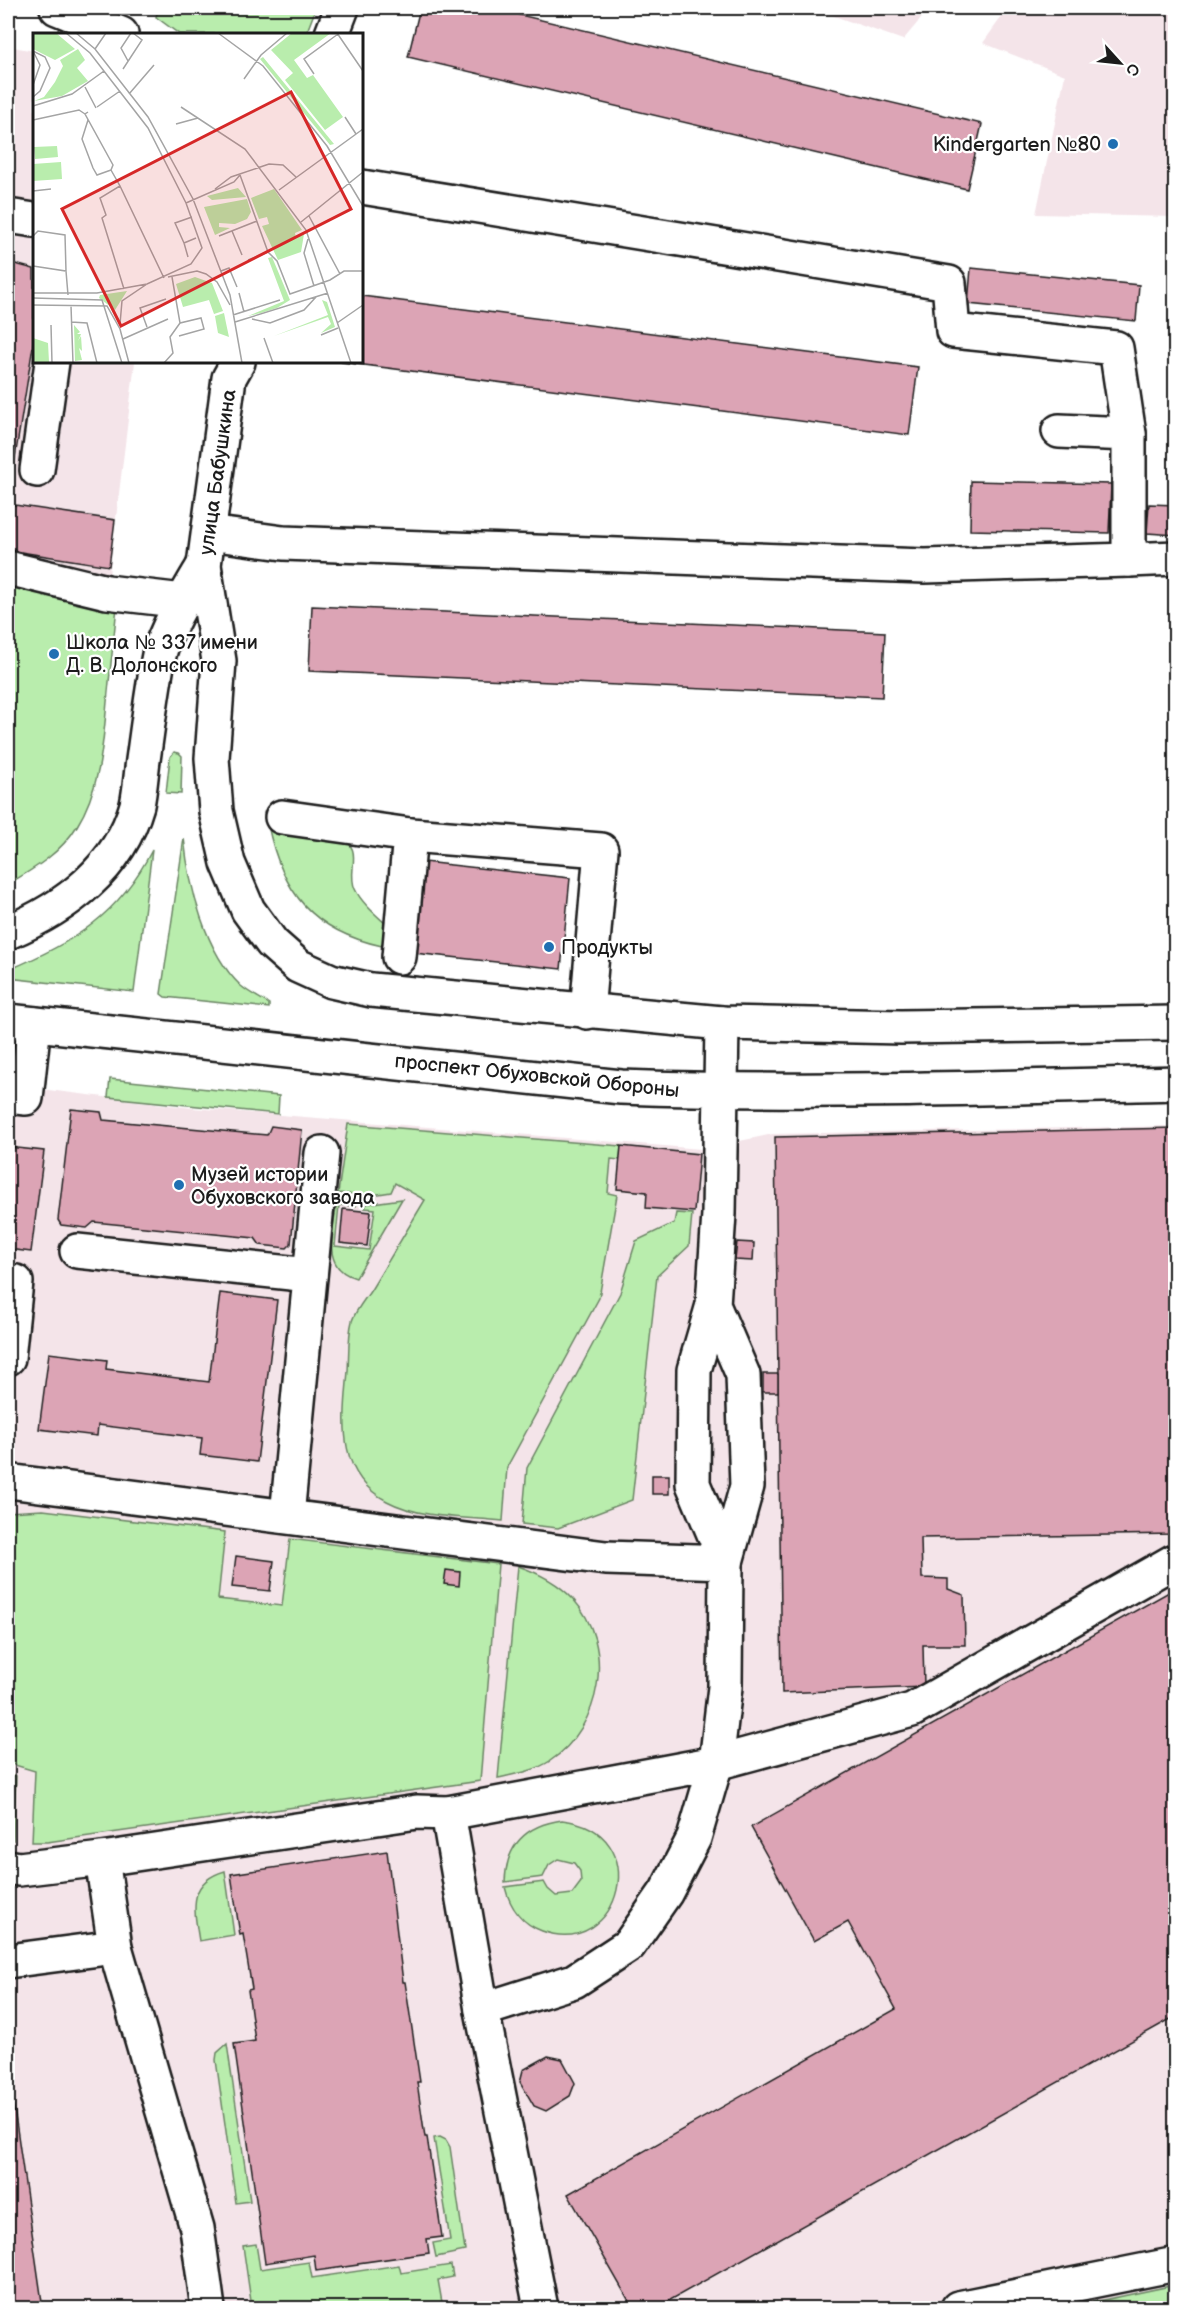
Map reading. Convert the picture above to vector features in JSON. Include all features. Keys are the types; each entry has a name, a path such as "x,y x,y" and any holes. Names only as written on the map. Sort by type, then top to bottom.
{"main road":[{"path":"57,8 119,33"},
{"path":"332,33 342,8"},
{"path":"363,187 949,282 953,331 1116,348 1129,434 1129,560"},
{"path":"8,216 33,220"},
{"path":"37,470 52,363"},
{"name":"улица Бабушкина","path":"231,367 204,565 219,661 212,758 216,811 228,863 248,910 272,943 298,966 331,981 370,990 586,1012"},
{"path":"1059,431 1129,434"},
{"path":"209,533 283,543 909,566 1176,558"},
{"name":"улица Бабушкина","path":"8,932 54,910 97,875 115,854 128,829 137,803 160,653 183,601 204,565"},
{"path":"8,568 107,592 183,601"},
{"path":"282,817 410,835 602,850 586,1012 722,1023 901,1027 1176,1023"},
{"path":"399,957 410,835"},
{"path":"8,1096 26,1098 20,1023"},
{"name":"проспект Обуховской Обороны","path":"20,1023 621,1087 721,1091 848,1091 1176,1083"},
{"path":"722,1023 719,1214 713,1305 694,1370 693,1484 726,1562"},
{"path":"287,1516 322,1153"},
{"path":"77,1251 310,1275"},
{"path":"8,1358 16,1282"},
{"path":"483,2010 574,1981 629,1945 666,1892 694,1838 716,1763 725,1687 726,1562 747,1486 743,1375 713,1305"},
{"path":"8,1480 606,1558 726,1562"},
{"path":"8,1867 20,1869 102,1859 417,1812 448,1813 716,1763 912,1710 1176,1560"},
{"path":"448,1813 483,2010 541,2308"},
{"path":"102,1859 116,1947 197,2228 208,2308"},
{"path":"8,1961 116,1947"},
{"path":"958,2308 1176,2264"}],"shaded area":[{"path":"811,8 930,8 903,40"},
{"name":"Kindergarten №80","path":"1008,8 1175,8 1175,217 1036,214 1065,75 983,43"},
{"path":"8,46 33,51 33,363 135,363 107,592 8,807"},
{"path":"8,1085 193,1108 701,1149 773,1134 1175,1126 1175,2308 8,2308"}],"green space":[{"path":"204,8 316,8 306,33 178,33 156,17 157,13"},
{"path":"8,580 117,606 102,750 91,797 71,836 37,866 8,884"},
{"path":"174,752 182,756 181,794 166,793 170,757"},
{"path":"268,825 324,832 346,841 353,853 352,874 355,889 386,924 382,946 337,930 319,919 304,905 282,870"},
{"path":"184,838 190,877 208,937 228,972 241,986 269,1004 269,1008 165,997 161,994"},
{"path":"152,850 134,992 8,978 8,970 73,937 109,909 139,873"},
{"path":"110,1079 279,1096 278,1114 108,1097"},
{"path":"348,1124 621,1146 620,1160 611,1159 608,1193 617,1195 599,1298 507,1467 503,1521 443,1516 400,1507 370,1490 358,1476 351,1461 346,1444 345,1408 352,1321 425,1200 395,1183 391,1192 366,1196 338,1193"},
{"path":"402,1199 356,1278 344,1273 337,1266 332,1247 337,1201 357,1204 356,1206 339,1205 335,1246 369,1250 375,1209 365,1208 366,1204"},
{"path":"676,1213 692,1214 689,1246 657,1276 632,1500 558,1528 522,1524 527,1468 620,1293 636,1241 674,1223"},
{"path":"43,1510 225,1532 218,1599 282,1606 290,1539 498,1564 480,1781 47,1842 32,1842 35,1771 8,1763 8,1512"},
{"path":"518,1566 555,1583 573,1599 586,1618 595,1639 598,1662 597,1684 582,1728 568,1746 550,1761 538,1767 498,1778"},
{"path":"8,1773 16,1776 13,1840 8,1838"},
{"path":"562,1820 591,1829 610,1846 618,1867 617,1890 608,1911 592,1927 569,1935 542,1931 528,1924 514,1908 505,1887 544,1882 556,1896 572,1894 581,1882 580,1871 574,1863 558,1859 549,1865 543,1877 505,1882 509,1857 520,1839 538,1827"},
{"path":"225,1871 234,1935 199,1941 196,1898 204,1882"},
{"path":"227,2044 250,2201 236,2203 216,2060 217,2053"},
{"path":"440,2137 446,2140 450,2147 465,2251 436,2257 433,2243 450,2240 434,2138"},
{"path":"256,2244 260,2269 309,2262 312,2278 399,2265 401,2273 451,2265 453,2277 438,2280 443,2308 252,2308 243,2246"},
{"path":"1175,2285 1175,2308 1066,2308"}],"building":[{"path":"420,8 490,8 982,124 967,189 408,57"},
{"path":"8,262 33,269 33,346 8,501"},
{"path":"971,268 1139,285 1136,321 968,304"},
{"path":"363,296 918,367 909,435 349,363 363,363"},
{"path":"971,481 1111,484 1109,533 970,530"},
{"path":"8,504 115,520 109,566 8,550"},
{"path":"1149,504 1176,505 1176,535 1147,533"},
{"path":"312,606 885,632 882,697 309,671"},
{"path":"424,862 570,878 561,969 414,953"},
{"path":"1170,884 1176,884 1176,978 1169,978"},
{"name":"Музей истории Обуховского завода","path":"71,1109 101,1112 103,1120 267,1135 271,1126 302,1130 291,1244 287,1248 260,1245 255,1238 94,1222 87,1228 61,1225 58,1220"},
{"path":"1176,1128 1176,1534 921,1538 922,1578 948,1579 948,1589 964,1595 965,1645 923,1645 924,1687 782,1693 775,1137"},
{"path":"621,1146 699,1154 694,1212 646,1208 647,1192 617,1189"},
{"path":"8,1147 44,1151 31,1252 8,1249"},
{"path":"343,1209 371,1212 367,1246 340,1243"},
{"path":"737,1242 754,1243 753,1261 735,1260"},
{"path":"220,1293 277,1300 257,1462 200,1455 202,1438 98,1425 97,1436 39,1429 49,1353 107,1360 106,1369 209,1382"},
{"path":"763,1374 778,1374 778,1392 763,1392"},
{"path":"652,1475 669,1475 669,1494 652,1494"},
{"path":"236,1556 274,1561 270,1591 232,1587"},
{"path":"446,1570 460,1572 459,1586 444,1584"},
{"path":"1176,1588 1176,2016 656,2308 633,2308 568,2194 896,2009 848,1922 814,1941 751,1827"},
{"path":"387,1851 403,1982 405,1982 420,2082 417,2082 442,2237 427,2239 429,2253 358,2263 358,2265 316,2271 314,2255 265,2263 234,2044 255,2041 248,1990 252,1989 243,1934 240,1935 231,1874"},
{"path":"548,2056 562,2059 575,2083 570,2096 546,2111 534,2106 520,2082 523,2070"},
{"path":"8,2066 42,2302 8,2307"}],"place":[{"name":"Kindergarten №80","path":"1113,144"},
{"name":"Школа № 337 имени Д. В. Долонского","path":"54,654"},
{"name":"Продукты","path":"549,947"},
{"name":"Музей истории Обуховского завода","path":"179,1185"}]}
